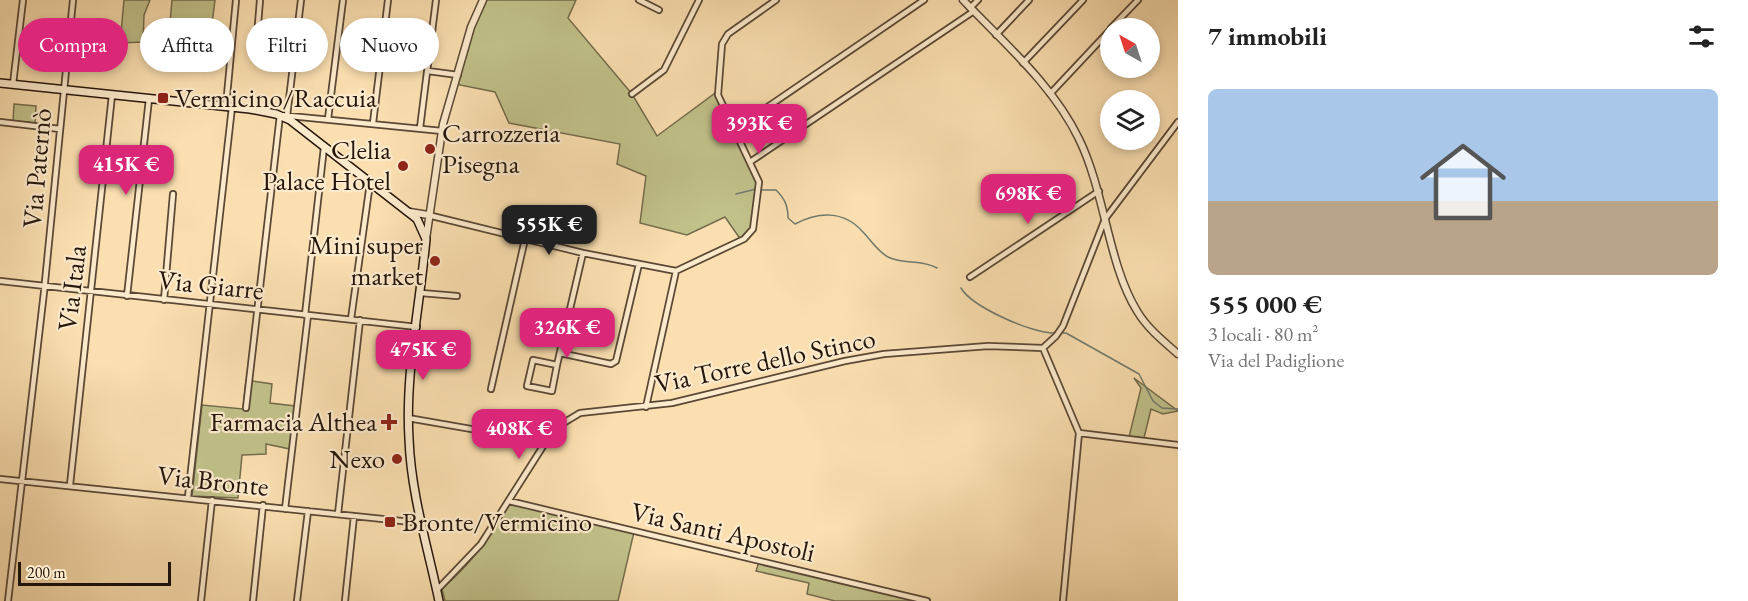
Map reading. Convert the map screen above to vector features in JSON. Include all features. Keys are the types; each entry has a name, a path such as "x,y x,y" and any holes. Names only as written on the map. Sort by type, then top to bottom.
{"main road":[{"path":"0,83 229,107 285,116 410,212 420,223 426,239 408,418 411,466 439,601"}],"street":[{"path":"13,84 23,0"},
{"name":"Via Paternò","path":"8,601 45,286 73,0"},
{"path":"188,497 210,305 229,107 236,0"},
{"path":"258,18 260,0"},
{"path":"299,18 301,0"},
{"path":"328,119 343,0"},
{"path":"373,123 388,0"},
{"path":"434,18 436,0"},
{"path":"426,239 442,131 471,27 483,0"},
{"path":"639,0 659,10"},
{"path":"632,94 664,70 699,0"},
{"path":"410,212 583,253 676,271 744,239 751,232 760,185 717,91 723,42 730,33 776,0"},
{"path":"734,130 924,0"},
{"path":"963,0 1050,94 1074,128 1099,191 1135,309 1150,329 1178,354"},
{"path":"750,162 972,10 978,0"},
{"path":"996,34 1029,0"},
{"path":"1023,63 1083,0"},
{"path":"1120,18 1137,0"},
{"path":"1050,94 1100,40"},
{"path":"246,408 257,310 292,72"},
{"path":"420,128 428,72"},
{"path":"436,72 458,75"},
{"name":"Via Itala","path":"70,485 112,95"},
{"path":"127,296 149,99"},
{"path":"285,116 442,131"},
{"path":"0,122 60,129"},
{"path":"1063,601 1079,433 1043,348 1054,339 1063,326 1106,219 1178,122"},
{"path":"285,508 324,147"},
{"path":"351,318 370,183"},
{"path":"970,277 1099,191"},
{"path":"164,300 173,194"},
{"path":"420,223 423,216 428,215"},
{"path":"491,389 525,239"},
{"path":"557,365 533,360 527,386 552,391 583,253"},
{"path":"560,353 611,363 616,361 639,264"},
{"path":"646,407 676,271"},
{"name":"Via Giarre","path":"0,281 417,327"},
{"path":"421,293 457,296"},
{"path":"338,514 360,320"},
{"name":"Via Torre dello Stinco","path":"437,590 477,549 546,442 565,422 582,412 646,407 881,354 991,346 1043,348"},
{"path":"408,418 546,442"},
{"path":"1079,433 1178,445"},
{"name":"Via Bronte","path":"0,478 422,523"},
{"path":"201,601 212,500"},
{"name":"Via Santi Apostoli","path":"509,501 927,601"},
{"path":"253,601 263,505"},
{"path":"297,601 308,511"},
{"path":"345,601 354,516"}],"green space":[{"path":"124,0 150,0 144,18 140,18 140,42 128,43 128,18 122,18"},
{"path":"172,0 215,0 213,18 170,18"},
{"path":"483,0 576,0 568,18 632,94 657,136 718,91 759,180 752,230 741,240 725,217 687,235 640,223 646,176 617,164 620,144 509,123 495,92 455,84"},
{"path":"14,104 36,106 35,123 13,121"},
{"path":"1134,378 1178,411 1163,414 1151,409 1144,438 1129,437 1141,388"},
{"path":"246,380 272,384 270,403 295,406 290,449 266,444 266,454 242,455 238,498 192,496 202,405 243,409"},
{"path":"510,502 634,532 618,601 445,601 442,589 480,549"},
{"path":"759,562 915,601 835,601 807,594 809,583 756,571"}],"waterway":[{"path":"736,194 756,189"},
{"path":"762,190 776,190 782,196 788,218 795,224 821,215 839,216 855,224 884,255 900,261 931,265 937,268"},
{"path":"961,288 977,303 1004,318 1033,329 1055,333"},
{"path":"1061,333 1066,333 1139,374 1153,401 1162,408 1178,409"}],"place":[{"name":"Vermicino/Raccuia","path":"163,98"},
{"name":"Carrozzeria Pisegna","path":"430,149"},
{"name":"Clelia Palace Hotel","path":"403,166"},
{"name":"Mini super market","path":"435,261"},
{"name":"Farmacia Althea","path":"389,422"},
{"name":"Nexo","path":"397,459"},
{"name":"Bronte/Vermicino","path":"390,522"}]}
